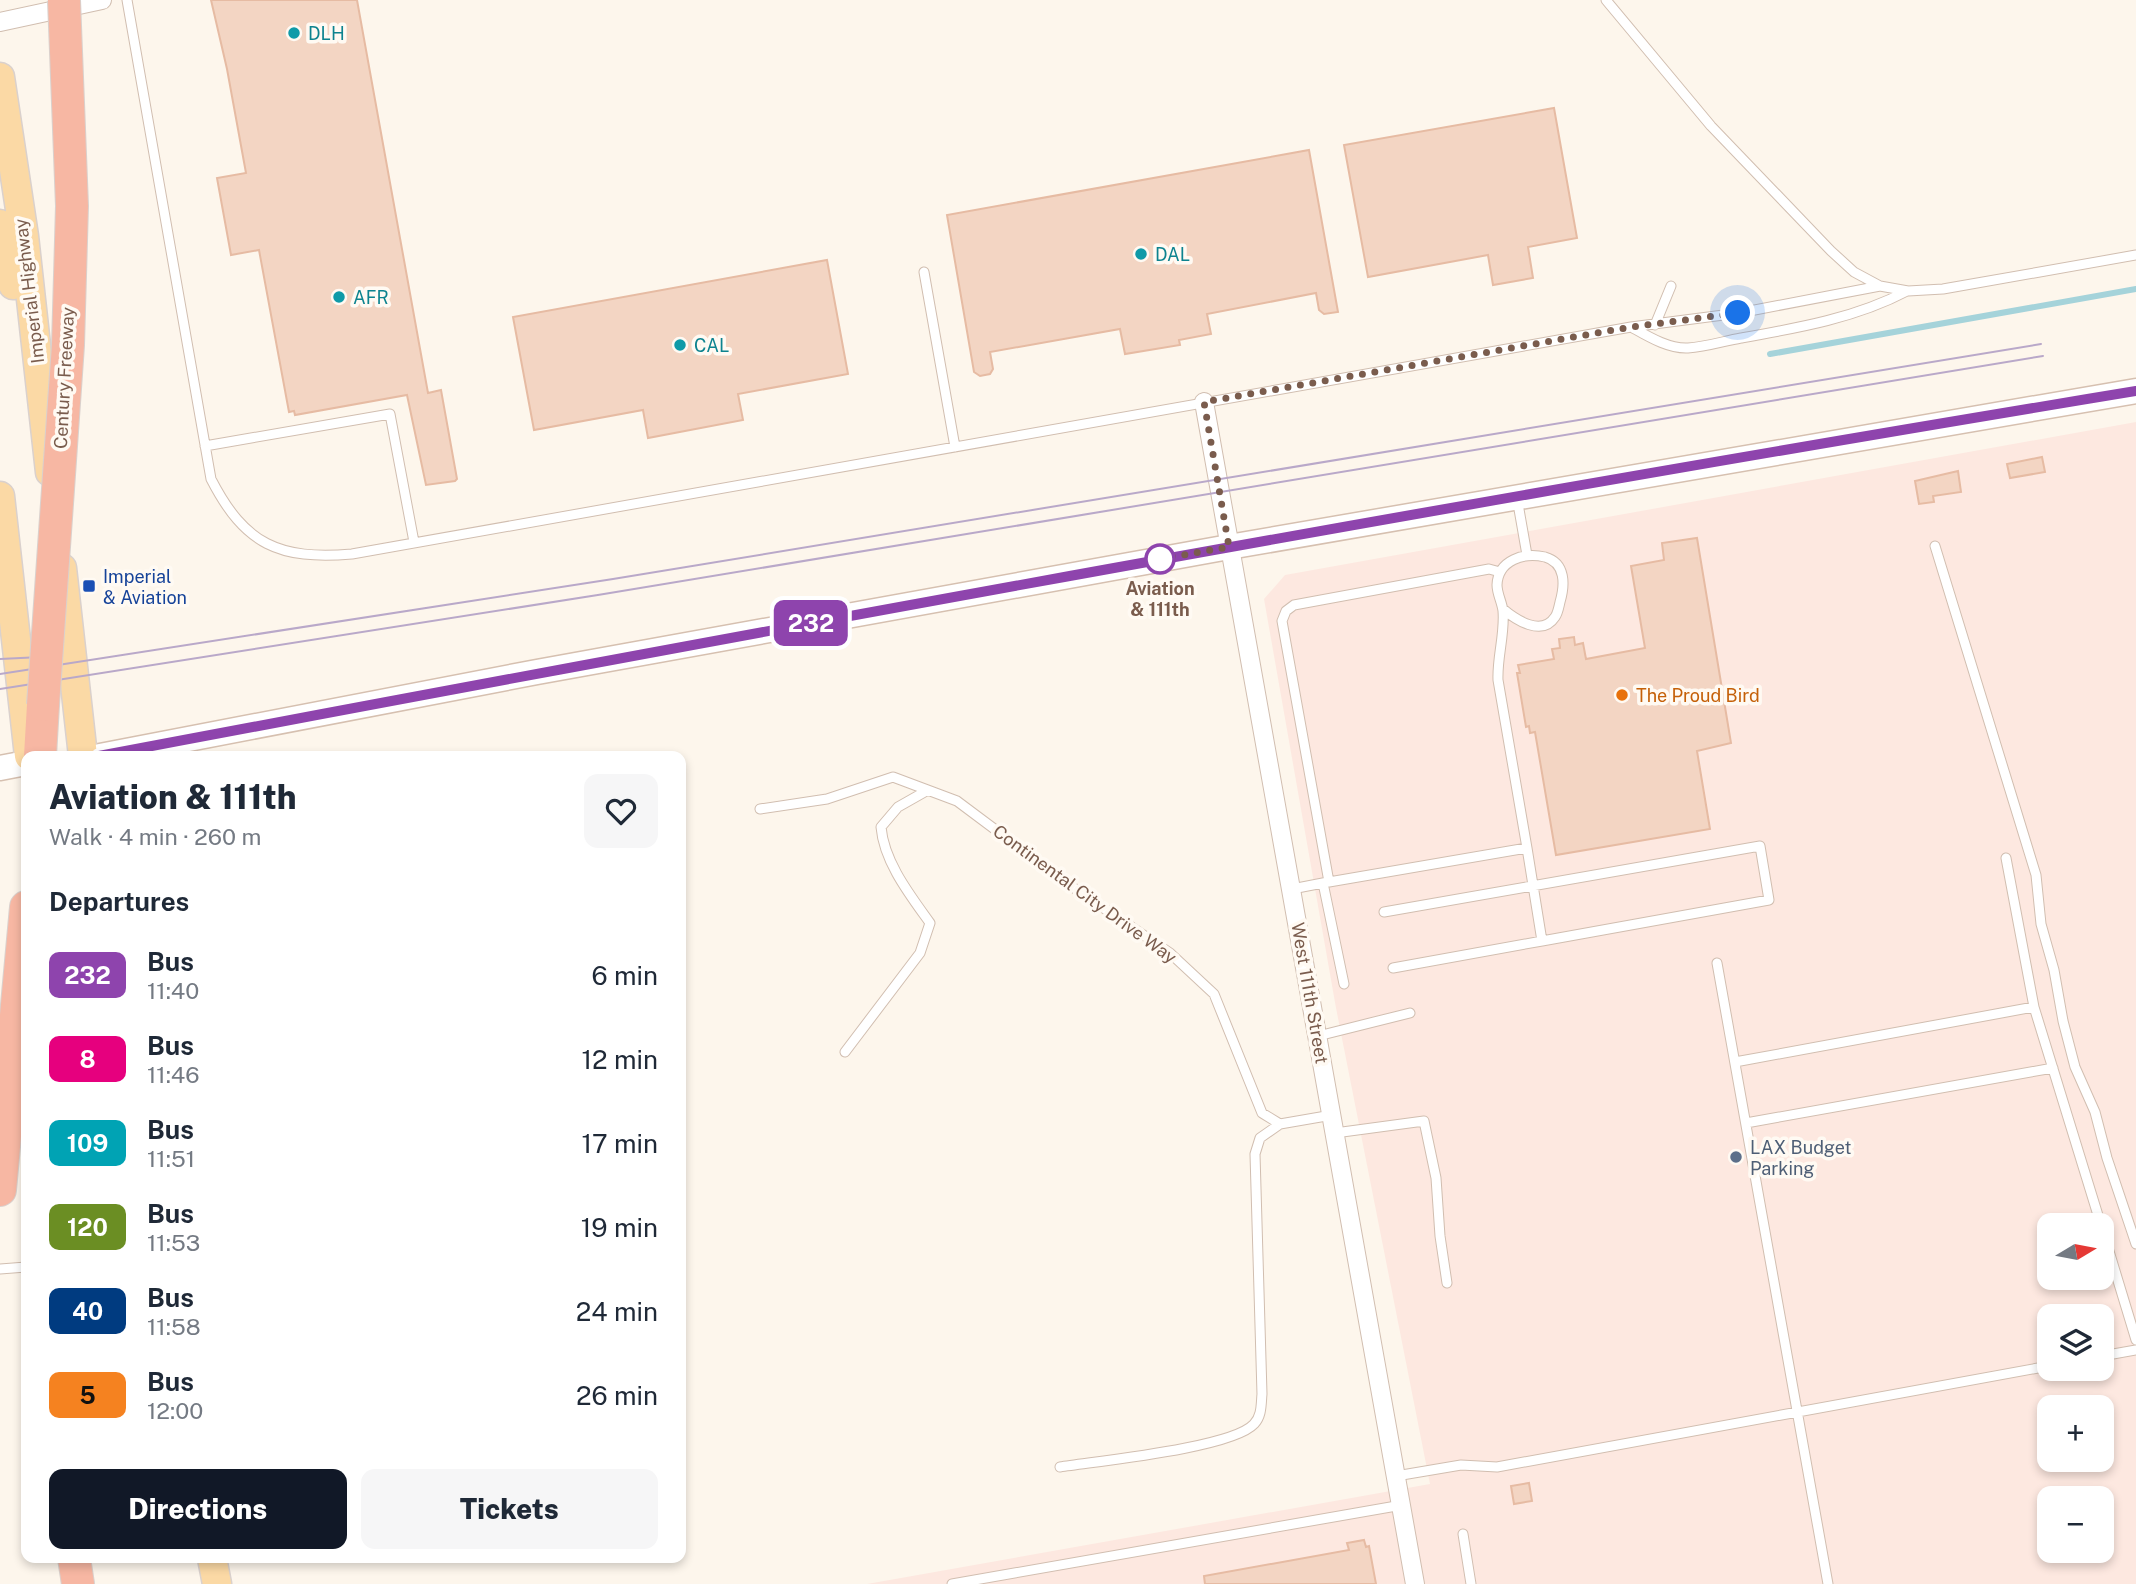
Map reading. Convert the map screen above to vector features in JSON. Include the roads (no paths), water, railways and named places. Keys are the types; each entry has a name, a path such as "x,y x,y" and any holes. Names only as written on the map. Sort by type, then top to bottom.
{"highway":[{"name":"Century Freeway","path":"36,751 68,345 72,220 64,0"},
{"path":"0,1190 21,962"},
{"path":"75,1563 78,1584"}],"main road":[{"name":"Imperial Highway","path":"0,77 24,236 82,751"},
{"path":"0,224 22,318 36,346"},
{"path":"126,751 550,670 1229,547 2136,391"},
{"path":"0,496 3,544 35,751"},
{"path":"0,768 21,760"},
{"path":"213,1563 217,1584"}],"street":[{"path":"0,22 102,0"},
{"name":"West 111th Street","path":"1204,402 1415,1584"}],"lane":[{"path":"127,0 211,479 222,500 239,522 260,541 302,556 352,554 1631,327 1799,303 1880,286"},
{"path":"1606,0 1711,126 1831,251 1854,272 1880,286 1908,291 1943,289 2136,256"},
{"path":"924,272 955,447"},
{"path":"1655,325 1671,286"},
{"path":"1631,327 1658,341 1686,348 1793,329 1849,315 1876,307 1908,291"},
{"path":"205,446 390,414 414,542"},
{"path":"1517,496 1527,555"},
{"path":"1935,546 2036,875 2041,924 2075,1067 2095,1112 2107,1158 2136,1244"},
{"path":"1503,610 1516,620 1529,625 1540,626 1555,617 1564,587 1563,575 1557,563 1547,557 1527,555 1507,563 1500,572 1497,584 1503,610 1497,663 1498,680 1542,941"},
{"path":"1344,984 1282,621 1286,611 1294,605 1307,602 1489,569 1500,572"},
{"name":"Continental City Drive Way","path":"760,809 827,799 893,777 957,801 1068,884 1170,953 1214,995 1262,1113 1280,1124"},
{"path":"845,1052 920,953 930,923 882,842 881,827 898,807 928,790"},
{"path":"1384,912 1760,846 1769,900 1393,968"},
{"path":"1292,889 1527,848"},
{"path":"2006,859 2034,1007 2097,1213"},
{"path":"1717,963 1828,1584"},
{"path":"1735,1062 2034,1007"},
{"path":"1318,1036 1410,1013"},
{"path":"1745,1123 2053,1068"},
{"path":"1060,1467 1197,1446 1232,1437 1247,1431 1256,1423 1262,1394 1255,1154 1260,1138 1280,1124 1424,1121 1436,1178 1447,1283"},
{"path":"0,1269 21,1267"},
{"path":"2114,1268 2136,1340"},
{"path":"2114,1354 2136,1350"},
{"path":"1396,1476 1461,1465 1497,1466 2037,1368"},
{"path":"952,1584 1402,1505"},
{"path":"1463,1534 1471,1584"}],"waterway":[{"path":"1770,354 2136,289"}],"tram line":[{"path":"0,674 613,579 2041,344"},
{"path":"0,689 1022,526 2043,356"},
{"path":"0,659 62,656"}],"place":[{"name":"DLH","path":"294,33"},
{"name":"DAL","path":"1141,254"},
{"name":"AFR","path":"339,297"},
{"name":"CAL","path":"680,345"},
{"name":"Aviation & 111th","path":"1160,559"},
{"name":"Imperial & Aviation","path":"89,586"},
{"name":"The Proud Bird","path":"1622,695"},
{"name":"LAX Budget Parking","path":"1736,1157"}]}
